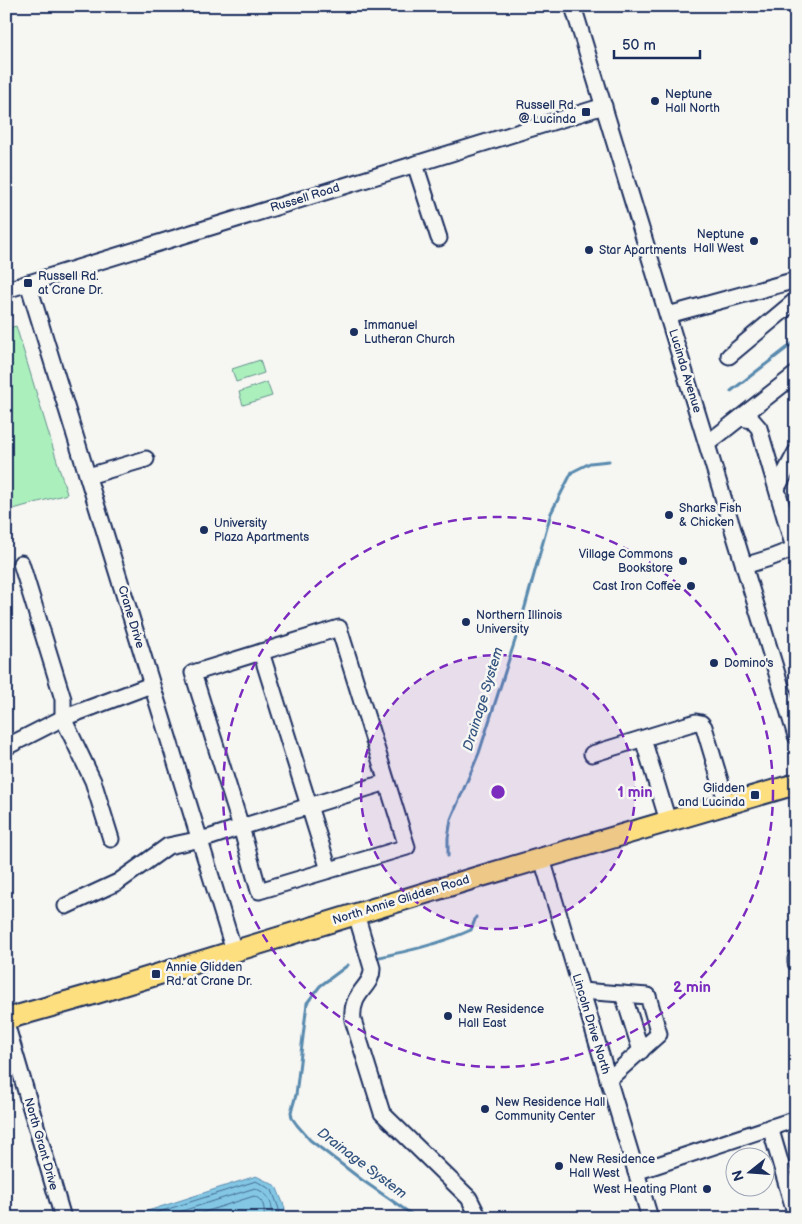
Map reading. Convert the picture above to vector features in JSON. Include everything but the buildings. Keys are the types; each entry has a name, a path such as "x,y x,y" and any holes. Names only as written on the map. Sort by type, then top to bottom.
{"main road":[{"name":"North Annie Glidden Road","path":"6,1021 234,950 796,784"}],"street":[{"name":"Lucinda Avenue","path":"573,6 796,736"},
{"name":"Russell Road","path":"6,290 604,106"},
{"path":"415,164 438,238"},
{"path":"668,315 796,280"},
{"name":"Crane Drive","path":"28,283 198,840 234,950"},
{"path":"729,356 796,300"},
{"path":"708,443 796,374"},
{"path":"740,418 752,420 759,428 795,548 744,566"},
{"path":"777,488 796,452"},
{"path":"88,476 146,459"},
{"path":"787,523 796,507"},
{"path":"21,563 63,699 63,718 92,780 110,839"},
{"path":"340,628 386,782 407,847 259,891 193,673 340,628"},
{"path":"261,652 328,870"},
{"path":"6,747 63,718 151,685"},
{"path":"592,754 696,722 701,723 704,727 727,804"},
{"path":"643,738 668,821"},
{"path":"66,906 118,882 168,846 198,840 386,782"},
{"name":"Lincoln Drive North","path":"542,859 650,1218"},
{"path":"356,914 372,968 372,974 360,991 352,1009 353,1020 382,1113 469,1198 479,1218"},
{"path":"796,958 796,963"},
{"path":"581,991 648,996 659,1034 608,1080"},
{"path":"623,994 641,1051"},
{"name":"North Grant Drive","path":"6,1021 63,1218"},
{"path":"636,1172 796,1120"},
{"path":"770,1127 796,1216"}],"green space":[{"path":"16,326 67,494 6,511 6,329"},
{"path":"260,360 264,373 236,382 232,369"},
{"path":"267,382 272,396 243,405 239,392"}],"water":[{"path":"256,1176 276,1186 285,1208 283,1218 126,1218"}],"waterway":[{"path":"731,391 796,341"},
{"name":"Drainage System","path":"448,856 451,819 479,753 520,625 551,513 572,472 590,463 609,461"},
{"name":"Drainage System","path":"375,958 424,947 459,935 471,930 476,917"},
{"name":"Drainage System","path":"348,965 320,986 307,1003 296,1095 291,1112 292,1118 310,1140 362,1180 417,1218"}],"place":[{"name":"Neptune Hall North","path":"655,101"},
{"name":"Russell Rd. @ Lucinda","path":"586,112"},
{"name":"Neptune Hall West","path":"754,241"},
{"name":"Star Apartments","path":"589,250"},
{"name":"Russell Rd. at Crane Dr.","path":"28,283"},
{"name":"Immanuel Lutheran Church","path":"354,332"},
{"name":"Sharks Fish & Chicken","path":"669,515"},
{"name":"University Plaza Apartments","path":"204,530"},
{"name":"Village Commons Bookstore","path":"683,561"},
{"name":"Cast Iron Coffee","path":"691,586"},
{"name":"Northern Illinois University","path":"466,622"},
{"name":"Domino's","path":"714,663"},
{"name":"Glidden and Lucinda","path":"755,795"},
{"name":"Annie Glidden Rd. at Crane Dr.","path":"156,974"},
{"name":"New Residence Hall East","path":"448,1016"},
{"name":"New Residence Hall Community Center","path":"485,1109"},
{"name":"New Residence Hall West","path":"559,1166"},
{"name":"West Heating Plant","path":"707,1189"}]}
